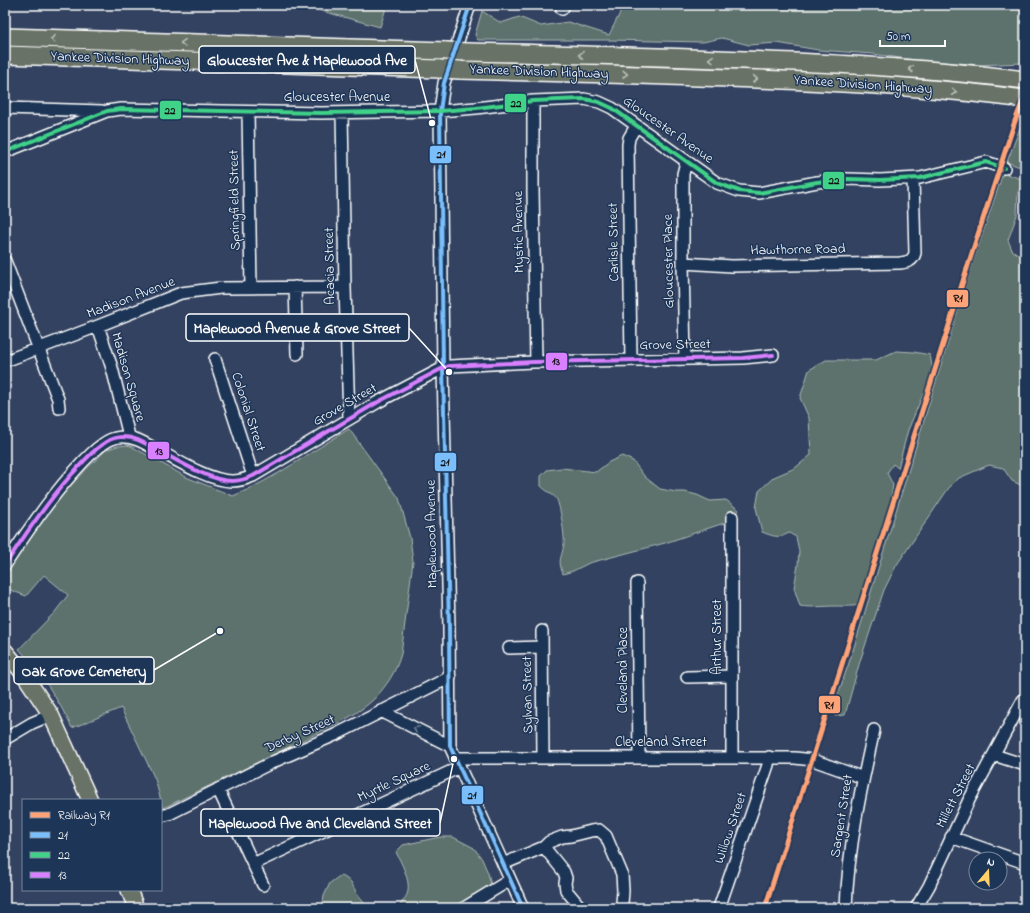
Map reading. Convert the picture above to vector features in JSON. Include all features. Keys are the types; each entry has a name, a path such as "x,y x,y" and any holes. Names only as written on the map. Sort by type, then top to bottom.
{"highway":[{"name":"Yankee Division Highway","path":"5,37 770,61 914,69 1022,80"},
{"name":"Yankee Division Highway","path":"5,55 800,81 950,91 1019,99"}],"main road":[{"path":"5,651 51,715 90,799"},
{"path":"129,891 136,908"}],"street":[{"name":"Maplewood Avenue","path":"470,5 444,83 440,111 450,746 523,908"},
{"name":"Gloucester Avenue","path":"5,152 106,111 122,109 342,113 440,111 533,101 584,99 594,100 612,108 717,183 748,193 758,193 817,182 848,179 913,179 978,164 989,163 1004,168"},
{"name":"Mystic Avenue","path":"533,101 536,362"},
{"path":"5,108 106,111"},
{"name":"Springfield Street","path":"248,112 251,288"},
{"name":"Acacia Street","path":"342,113 349,419"},
{"name":"Carlisle Street","path":"631,360 628,145 629,138 636,126"},
{"name":"Gloucester Place","path":"685,359 683,174 686,162"},
{"name":"Hawthorne Road","path":"683,263 756,266 900,263 910,261 915,253 913,179"},
{"path":"5,261 58,399 59,408"},
{"path":"295,287 296,354"},
{"name":"Madison Avenue","path":"5,361 181,293 220,288 345,287"},
{"name":"Madison Square","path":"98,326 112,368 129,436"},
{"name":"Grove Street","path":"129,436 204,474 218,479 237,481 253,476 378,402 443,368 450,366 536,362 744,358 773,355"},
{"name":"Colonial Street","path":"215,358 253,476"},
{"path":"5,565 32,524 61,486 84,460 104,443 118,437 129,436"},
{"name":"Arthur Street","path":"732,516 732,757"},
{"name":"Cleveland Place","path":"637,583 639,757"},
{"name":"Sylvan Street","path":"542,632 543,758"},
{"path":"509,648 542,647"},
{"path":"687,677 732,676"},
{"name":"Derby Street","path":"162,816 275,761 335,735 450,677"},
{"name":"Millett Street","path":"916,908 929,886 969,800 1023,700 1025,699"},
{"path":"381,712 450,746"},
{"path":"5,739 32,723 51,715"},
{"name":"Sargent Street","path":"846,908 848,874 864,776 874,730"},
{"path":"994,755 1025,765"},
{"name":"Cleveland Street","path":"458,763 543,758 769,757 812,760 858,776 864,776"},
{"name":"Willow Street","path":"719,908 746,833 768,765 769,757"},
{"name":"Myrtle Square","path":"253,864 458,763"},
{"path":"218,788 263,885"},
{"path":"503,864 544,847 549,842 562,837 599,830 606,836 622,874 623,908"},
{"path":"952,837 1025,863"},
{"path":"544,847 564,872 566,878 564,883 566,890 581,908"},
{"path":"464,908 510,880"}],"green space":[{"path":"300,5 387,5 380,27"},
{"path":"617,5 1025,5 1025,59 1023,63 978,65 818,50 777,43 749,45 722,38 703,42 478,40 475,35 482,11 501,23 519,17 541,26 568,22 609,35 620,13"},
{"path":"1025,115 1025,167 1007,162"},
{"path":"1003,173 1025,180 1018,192 1017,215 1008,240 1012,250 1025,259 1025,487 1012,481 1003,468 989,465 959,478 948,489 896,566 884,590 860,661 845,715 835,716 834,706 851,657 971,268"},
{"path":"896,351 930,355 933,371 908,430 898,468 893,464 887,473 893,485 883,546 870,576 864,604 857,606 800,606 794,588 799,551 796,537 789,533 785,535 772,536 762,532 756,508 759,491 774,477 795,468 811,455 809,418 800,398 809,370 826,360 876,360"},
{"path":"349,429 399,498 410,538 413,561 399,661 382,690 373,700 348,718 163,808 162,799 161,799 155,779 121,708 72,728 61,707 35,667 19,649 55,612 68,595 44,575 26,596 5,588 5,575 45,514 73,482 106,450 117,446 131,446 186,477 233,496 277,474"},
{"path":"622,456 633,461 645,477 660,489 685,492 697,495 710,501 726,500 739,510 731,521 665,543 589,563 563,574 560,562 564,544 561,513 556,498 541,486 541,476 547,470 562,468 596,472 609,462"},
{"path":"440,837 453,837 474,848 482,859 491,885 460,908 398,908 408,891 408,881 396,852 403,845"},
{"path":"341,875 351,882 357,894 368,908 322,908 324,896 330,883"}],"rail line":[{"name":"R1","path":"765,908 969,262 1015,121 1025,96"}],"transit line":[{"name":"21","path":"470,5 444,83 440,111 450,746 523,908"},
{"name":"22","path":"5,152 107,111 121,109 321,113 440,111 533,101 584,99 599,102 612,108 717,183 739,191 759,193 817,182 848,179 880,180 920,178 986,162 1004,168"},
{"name":"13","path":"5,565 37,518 72,474 94,451 111,439 120,437 133,438 184,465 209,476 221,480 238,481 253,476 378,402 443,368 450,366 533,362 743,358 773,355"}],"place":[{"name":"Gloucester Ave & Maplewood Ave","path":"432,123"},
{"name":"Maplewood Avenue & Grove Street","path":"449,372"},
{"name":"Oak Grove Cemetery","path":"220,631"},
{"name":"Maplewood Ave and Cleveland Street","path":"454,759"}]}
